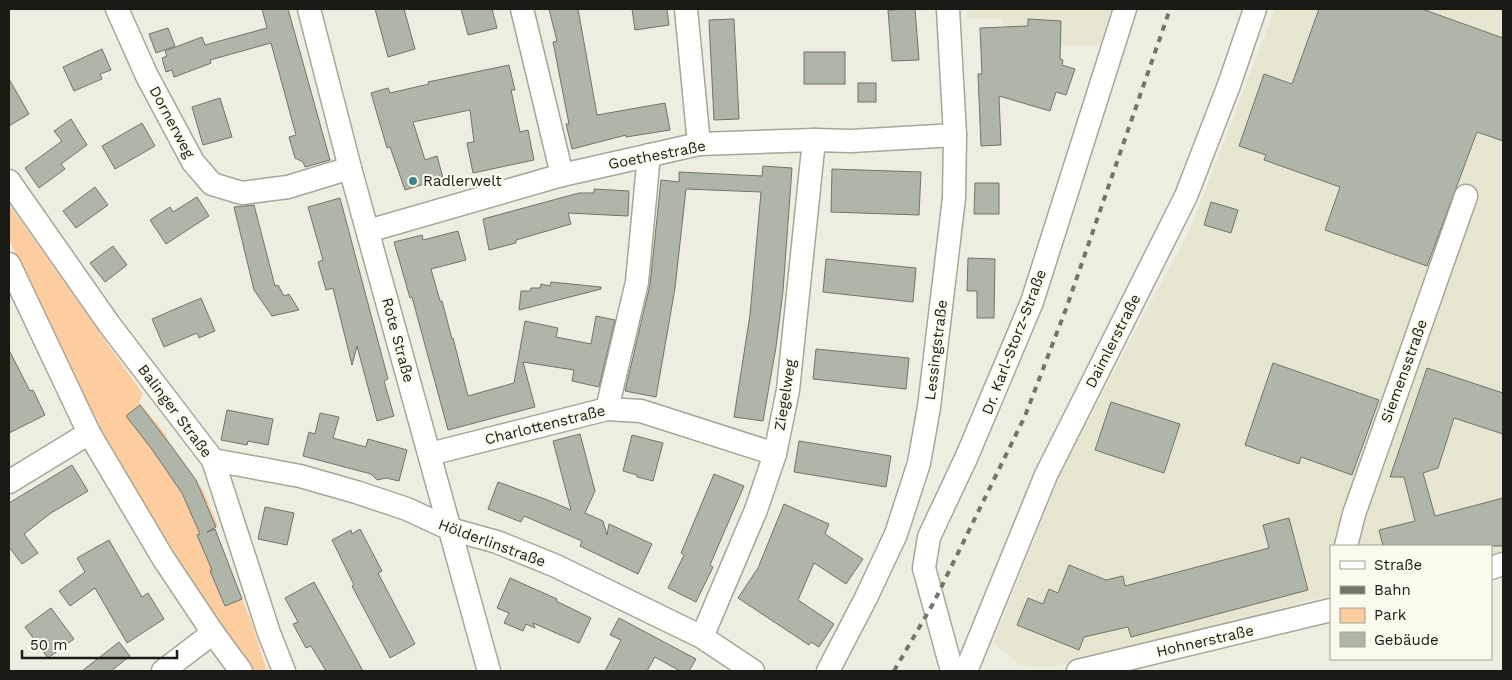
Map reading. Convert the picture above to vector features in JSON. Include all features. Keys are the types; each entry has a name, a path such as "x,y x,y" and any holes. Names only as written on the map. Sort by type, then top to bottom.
{"street":[{"name":"Dornerweg","path":"117,9 147,76 188,153 193,162 212,184 242,192 251,192 288,187 350,168"},
{"name":"Rote Straße","path":"309,9 350,168 489,671"},
{"path":"522,9 562,175"},
{"path":"686,9 699,144"},
{"name":"Lessingstraße","path":"828,671 866,598 896,534 919,463 929,407 954,198 955,134 948,9"},
{"name":"Dr. Karl-Storz-Straße","path":"952,671 924,568 929,537 967,456 1032,302 1125,9"},
{"name":"Daimlerstraße","path":"966,671 1046,475 1186,196 1229,85 1255,9"},
{"name":"Goethestraße","path":"368,231 562,175 699,144 814,140 851,141 955,134"},
{"name":"Ziegelweg","path":"702,636 756,510 775,454 788,390 814,140"},
{"path":"607,409 637,282 649,155"},
{"name":"Balinger Straße","path":"9,181 108,324 213,460 284,671"},
{"name":"Siemensstraße","path":"1346,545 1354,514 1466,196"},
{"path":"9,264 89,433 163,558 240,671"},
{"name":"Charlottenstraße","path":"430,454 607,409 642,411 775,454"},
{"path":"9,482 89,433"},
{"name":"Hölderlinstraße","path":"213,460 300,476 356,492 406,509 450,529 498,542 556,566 702,636 754,671"},
{"name":"Hohnerstraße","path":"1078,671 1330,610"},
{"path":"163,671 213,633"}],"shaded area":[{"path":"967,9 1111,9 1099,46 1009,44 1002,19 969,19"},
{"path":"1275,9 1503,9 1503,551 1492,554 1492,545 1330,545 1330,595 1051,667 1020,665 993,643 1063,468 1190,230"}],"green space":[{"path":"9,204 143,394 139,402 164,432 171,446 203,490 218,526 214,528 252,624 267,671 252,671 173,554 99,426 9,240"}],"building":[{"path":"262,9 288,9 330,160 305,167 303,162 295,158 289,137 296,135 271,43 210,60 211,63 209,64 174,77 172,70 166,72 162,58 167,56 165,51 202,37 205,45 267,28"},
{"path":"375,9 404,9 415,49 388,57"},
{"path":"461,9 492,9 497,28 468,35"},
{"path":"549,9 578,9 597,115 665,103 670,130 626,137 626,135 572,149 566,124 569,124 553,42 557,41"},
{"path":"632,9 667,9 669,25 635,30"},
{"path":"915,9 919,60 892,61 888,10"},
{"path":"1319,9 1422,9 1503,38 1503,141 1477,132 1427,266 1325,230 1340,187 1264,160 1266,155 1239,146 1264,74 1292,84"},
{"path":"734,19 739,119 714,120 709,20"},
{"path":"1028,19 1061,21 1060,59 1063,60 1062,65 1075,69 1066,95 1056,92 1050,111 999,96 1001,145 981,146 978,74 982,74 980,28 1028,26"},
{"path":"168,28 175,46 156,53 149,34"},
{"path":"102,49 111,70 100,74 102,79 74,91 63,67"},
{"path":"804,52 845,52 845,84 804,84"},
{"path":"509,65 515,90 511,90 520,132 528,130 534,160 473,173 467,143 474,142 470,110 413,122 425,160 437,156 443,178 405,190 390,147 387,148 371,93 388,88 390,93 429,84 428,82"},
{"path":"9,79 29,114 9,126"},
{"path":"858,83 876,83 876,102 858,102"},
{"path":"220,98 232,137 203,145 192,107"},
{"path":"71,119 87,145 61,164 65,169 39,188 25,168 62,141 54,131"},
{"path":"142,123 155,146 115,169 102,146"},
{"path":"763,166 792,168 783,291 776,347 763,421 734,417 750,315 761,192 686,189 675,288 656,397 625,391 650,285 661,180 679,182 679,172 762,176"},
{"path":"832,169 921,172 919,215 831,212"},
{"path":"975,183 999,183 999,214 974,214"},
{"path":"95,187 108,205 76,228 63,211"},
{"path":"594,189 629,191 628,216 568,213 571,224 489,250 483,219 579,193 594,193"},
{"path":"197,197 209,216 166,244 150,220 170,207 173,212"},
{"path":"340,198 388,379 384,381 394,416 377,421 357,346 352,365 333,288 326,290 318,262 323,260 308,207"},
{"path":"1211,202 1238,210 1231,233 1204,225"},
{"path":"254,205 275,286 278,285 284,296 289,294 299,310 272,316 254,290 234,207"},
{"path":"458,231 466,260 431,269 453,338 468,396 514,383 525,321 558,328 556,337 591,344 596,316 615,320 599,387 572,381 574,370 523,362 535,407 448,430 412,297 410,298 394,242 422,235 423,240"},
{"path":"113,246 127,265 105,282 90,263"},
{"path":"968,258 995,259 994,318 977,318 977,291 967,291"},
{"path":"826,259 916,268 913,302 823,292"},
{"path":"551,282 601,287 601,289 519,310 521,291 540,288 541,284 550,286"},
{"path":"201,298 215,331 199,338 197,333 164,347 152,319"},
{"path":"816,349 909,358 906,389 813,379"},
{"path":"9,350 30,391 33,390 45,415 9,433"},
{"path":"1273,363 1379,400 1352,475 1301,457 1299,464 1245,445"},
{"path":"1427,368 1503,393 1503,434 1454,418 1438,468 1423,473 1435,516 1503,498 1503,546 1383,545 1379,530 1415,521 1404,477 1390,477"},
{"path":"1111,402 1180,424 1164,473 1095,450"},
{"path":"140,405 196,480 216,527 207,532 215,529 242,599 225,606 197,535 200,534 182,493 126,416"},
{"path":"227,410 273,419 268,445 248,441 247,445 221,440"},
{"path":"320,413 339,417 333,438 366,447 368,439 407,450 399,481 386,478 377,480 371,474 303,456 309,432 315,434"},
{"path":"580,434 595,491 585,513 603,521 607,535 609,524 652,544 638,574 580,546 582,541 524,516 521,522 488,509 498,482 571,510 553,441"},
{"path":"632,435 663,443 653,481 623,471"},
{"path":"799,441 891,456 886,487 794,472"},
{"path":"72,465 88,491 51,513 24,534 38,553 22,564 9,547 9,503"},
{"path":"714,474 744,486 710,565 713,567 696,602 668,588 684,555 681,553"},
{"path":"784,504 829,524 825,534 863,559 846,584 814,563 798,600 834,624 819,647 811,642 809,645 738,598 758,568"},
{"path":"265,507 294,513 287,545 258,539"},
{"path":"1289,518 1308,590 1131,637 1128,627 1084,637 1079,650 1017,625 1028,598 1043,604 1049,589 1058,593 1069,565 1106,580 1123,576 1125,586 1269,548 1263,525"},
{"path":"360,529 382,571 378,573 415,644 390,658 352,586 354,585 332,540 351,530 352,534"},
{"path":"109,540 142,597 148,593 164,619 127,643 95,588 70,606 59,591 85,572 77,558"},
{"path":"510,578 557,599 556,601 591,618 579,643 533,623 535,628 526,624 523,631 504,623 509,613 497,608"},
{"path":"314,582 363,671 326,671 311,646 306,648 293,624 298,622 285,598"},
{"path":"51,608 74,639 48,658 25,627"},
{"path":"619,618 696,659 689,671 680,671 655,657 647,671 605,671 621,640 610,635"},
{"path":"119,642 130,656 111,671 82,671"}],"railway":[{"path":"894,671 934,602 1025,416 1066,309 1170,9"}],"place":[{"name":"Radlerwelt","path":"413,181"}]}
